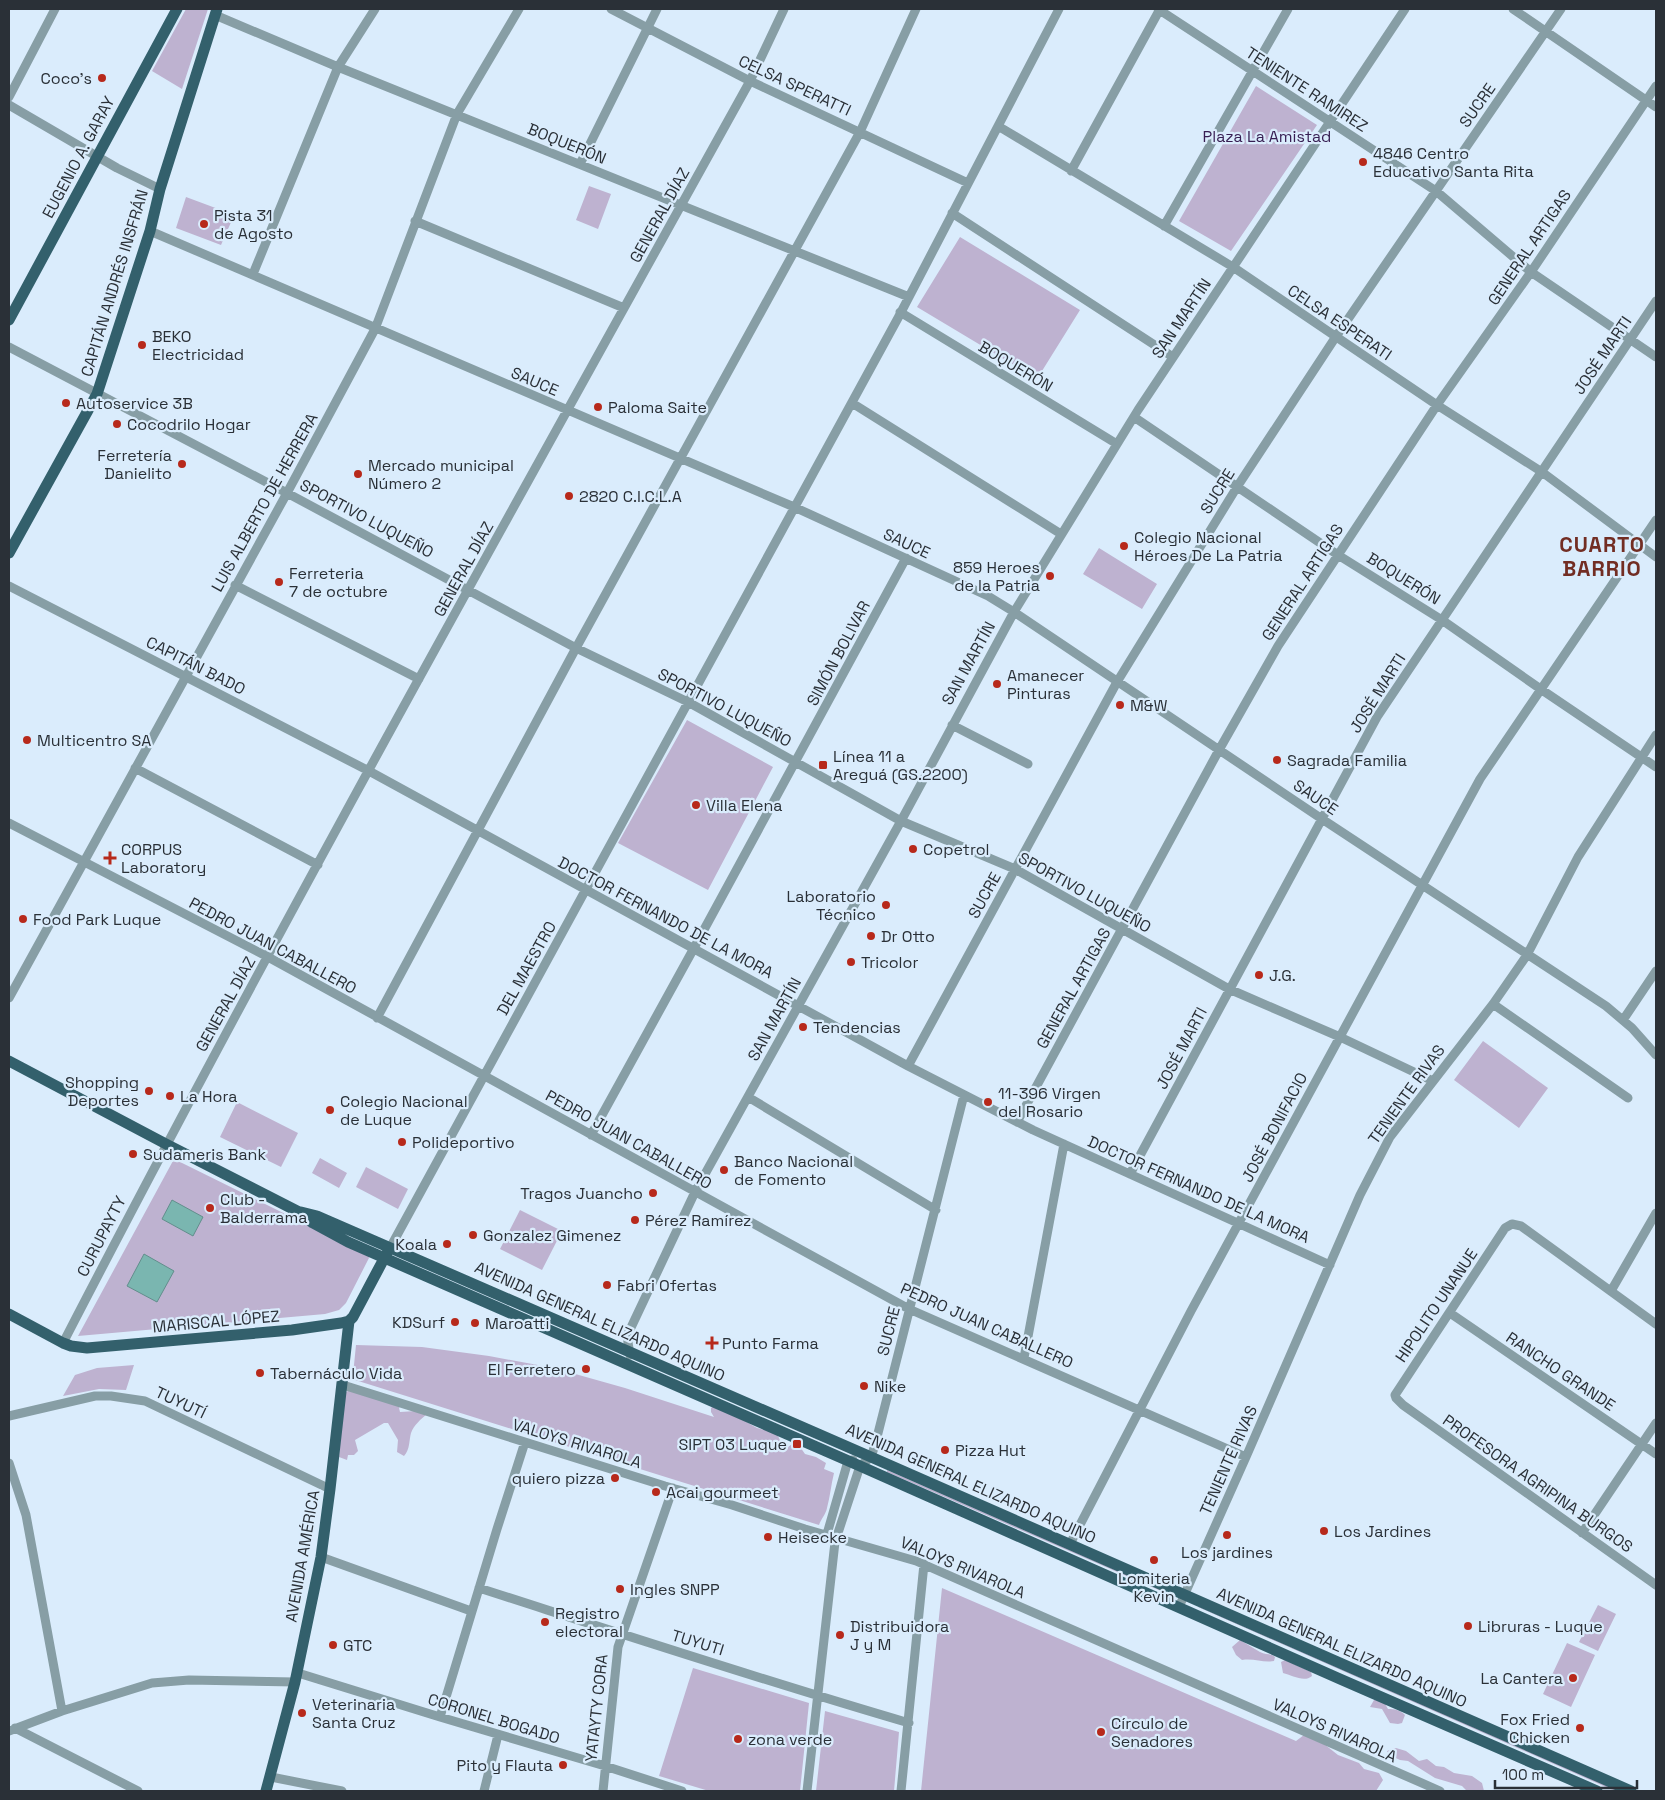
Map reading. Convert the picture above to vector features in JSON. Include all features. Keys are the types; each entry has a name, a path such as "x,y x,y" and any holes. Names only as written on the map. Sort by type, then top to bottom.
{"main road":[{"name":"EUGENIO A. GARAY","path":"9,320 176,9"},
{"name":"CAPITÁN ANDRÉS INSFRÁN","path":"9,553 97,394 150,231 160,189 216,12"},
{"name":"AVENIDA GENERAL ELIZARDO AQUINO","path":"9,1061 297,1211 318,1216 387,1253 633,1367 1179,1607 1340,1680 1598,1791"},
{"name":"AVENIDA GENERAL ELIZARDO AQUINO","path":"387,1253 629,1352 1631,1791"},
{"path":"349,1322 387,1253"},
{"name":"MARISCAL LÓPEZ","path":"9,1314 63,1343 79,1348 292,1330 349,1322"},
{"name":"AVENIDA AMÉRICA","path":"266,1791 296,1677 321,1557 349,1322"}],"street":[{"path":"9,97 55,9"},
{"path":"253,274 338,67 375,9"},
{"name":"LUIS ALBERTO DE HERRERA","path":"9,998 376,328 457,114 519,9"},
{"name":"CELSA SPERATTI","path":"611,9 750,81 968,183"},
{"path":"580,164 657,9"},
{"name":"GENERAL DÍAZ","path":"166,1144 468,589 750,81 784,9"},
{"path":"377,1018 476,831 860,132 916,9"},
{"name":"DEL MAESTRO","path":"387,1253 852,403 1058,9"},
{"path":"1071,170 1159,9"},
{"name":"TENIENTE RAMIREZ","path":"1159,9 1436,191 1531,272 1656,357"},
{"path":"1164,226 1288,9"},
{"name":"SAN MARTÍN","path":"633,1367 627,1336 695,1192 901,821 1014,612 1134,417 1405,9"},
{"path":"1513,9 1656,107"},
{"name":"SUCRE","path":"908,1066 1117,682 1237,487 1335,338 1561,9"},
{"name":"BOQUERÓN","path":"216,12 338,67 909,297"},
{"name":"GENERAL ARTIGAS","path":"1017,1122 1219,750 1278,646 1437,406 1531,272 1656,86"},
{"path":"9,105 97,156 160,189"},
{"name":"CELSA ESPERATI","path":"998,126 1233,267 1437,406 1542,472 1656,557"},
{"path":"952,214 1173,357"},
{"path":"415,221 624,308"},
{"name":"SAUCE","path":"150,231 794,507 988,596 1606,1006 1632,1028 1656,1056"},
{"name":"JOSÉ MARTI","path":"1130,1174 1377,717 1656,301"},
{"name":"BOQUERÓN","path":"899,315 1117,444"},
{"name":"SPORTIVO LUQUEÑO","path":"9,347 287,492 576,648 688,702 901,821 1015,869 1229,989 1340,1037 1433,1081"},
{"path":"852,403 1061,534"},
{"name":"BOQUERÓN","path":"1134,417 1338,555 1442,620 1656,767"},
{"name":"JOSÉ BONIFACIO","path":"1070,1544 1239,1223 1480,780 1656,520"},
{"name":"SIMÓN BOLIVAR","path":"591,1134 906,558"},
{"path":"235,585 420,679"},
{"name":"CAPITÁN BADO","path":"9,586 369,771"},
{"path":"952,726 1028,764"},
{"name":"TENIENTE RIVAS","path":"1179,1607 1360,1195 1390,1136 1493,1004 1527,954 1578,858 1656,735"},
{"path":"134,768 318,865"},
{"name":"DOCTOR FERNANDO DE LA MORA","path":"369,771 586,891 964,1095 1064,1144 1330,1265"},
{"name":"PEDRO JUAN CABALLERO","path":"9,823 268,957 909,1309 1246,1457"},
{"path":"1623,1020 1656,971"},
{"path":"1493,1004 1628,1098"},
{"name":"SUCRE","path":"871,1457 964,1095"},
{"path":"748,1097 936,1210"},
{"name":"CURUPAYTY","path":"63,1343 166,1144"},
{"path":"1024,1358 1064,1144"},
{"path":"1656,1213 1611,1291 1656,1324"},
{"name":"HIPOLITO UNANUE","path":"1403,1405 1396,1398 1396,1392 1505,1228 1512,1224 1521,1226 1611,1291"},
{"name":"RANCHO GRANDE","path":"1450,1313 1656,1454"},
{"name":"VALOYS RIVAROLA","path":"343,1385 827,1534 836,1540 924,1564 1440,1791"},
{"name":"TUYUTÍ","path":"9,1416 95,1396 145,1401 330,1489"},
{"name":"PROFESORA AGRIPINA BURGOS","path":"1403,1405 1656,1585"},
{"path":"1582,1533 1656,1423"},
{"path":"440,1717 471,1611 525,1442"},
{"path":"827,1534 848,1461 871,1457"},
{"path":"807,1791 836,1540 860,1466 871,1457"},
{"path":"9,1463 26,1515 62,1711"},
{"name":"YATAYTY CORA","path":"603,1791 618,1647 673,1488"},
{"path":"321,1557 471,1611"},
{"path":"901,1791 924,1564"},
{"name":"TUYUTI","path":"479,1588 817,1697 909,1723"},
{"name":"CORONEL BOGADO","path":"12,1729 152,1683 296,1677 440,1717 682,1791"},
{"path":"12,1729 138,1791"},
{"path":"484,1791 498,1735"},
{"path":"271,1776 342,1791"}],"green space":[{"path":"186,9 208,9 182,89 152,71"},
{"name":"Plaza La Amistad","path":"1256,86 1317,125 1231,251 1179,221"},
{"path":"589,186 611,194 598,229 576,220"},
{"name":"Pista 31 de Agosto","path":"186,197 229,213 227,218 232,220 221,245 176,228"},
{"path":"960,237 1080,310 1037,379 917,307"},
{"path":"1099,548 1157,584 1142,609 1083,574"},
{"name":"Villa Elena","path":"687,720 773,767 708,890 618,843"},
{"path":"1483,1041 1548,1088 1519,1128 1454,1080"},
{"path":"237,1102 298,1133 281,1167 220,1137"},
{"path":"320,1158 347,1173 339,1188 312,1173"},
{"name":"Club - Balderrama","path":"174,1159 370,1256 346,1303 339,1310 325,1314 78,1336"},
{"path":"366,1167 408,1189 398,1209 356,1187"},
{"path":"520,1210 562,1231 542,1270 500,1249"},
{"path":"356,1345 422,1347 489,1356 554,1368 625,1388 714,1417 711,1408 714,1406 757,1428 776,1433 785,1446 788,1447 795,1442 805,1454 816,1457 826,1463 824,1469 834,1473 826,1510 819,1525 355,1380 353,1375"},
{"path":"134,1365 126,1390 99,1389 63,1396 75,1375 97,1368"},
{"path":"348,1391 401,1405 399,1408 400,1412 416,1411 427,1414 412,1430 404,1456 397,1452 398,1440 388,1423 384,1423 355,1440 358,1451 354,1455 348,1455 347,1460 339,1457 344,1393"},
{"path":"887,1470 1168,1593 1168,1594 887,1472"},
{"name":"Círculo de Senadores","path":"942,1588 1296,1741 1304,1735 1319,1740 1338,1755 1359,1763 1364,1769 1379,1773 1383,1780 1376,1791 921,1791"},
{"path":"1598,1605 1616,1614 1598,1651 1579,1642"},
{"path":"1199,1607 1619,1791 1615,1791"},
{"path":"1240,1640 1262,1653 1275,1657 1274,1661 1242,1660 1236,1655 1232,1647"},
{"path":"1567,1643 1595,1655 1571,1707 1543,1694"},
{"path":"1285,1660 1311,1672 1312,1676 1302,1679 1283,1673 1281,1662"},
{"name":"zona verde","path":"693,1668 809,1703 800,1791 709,1791 659,1776"},
{"path":"1377,1698 1384,1702 1388,1709 1397,1710 1405,1715 1402,1723 1390,1723 1382,1709 1370,1707"},
{"name":"zona verde","path":"825,1711 899,1732 894,1791 816,1791"},
{"path":"1396,1748 1406,1751 1419,1761 1427,1759 1436,1766 1444,1767 1454,1773 1472,1776 1482,1783 1484,1791 1467,1791 1462,1786 1435,1778 1408,1761 1389,1755 1387,1751"}],"shaded area":[{"path":"172,1200 203,1217 193,1236 162,1219"},
{"path":"144,1254 174,1271 157,1302 127,1286"}],"place":[{"name":"Coco's","path":"102,78"},
{"name":"4846 Centro Educativo Santa Rita","path":"1363,162"},
{"name":"Pista 31 de Agosto","path":"204,224"},
{"name":"BEKO Electricidad","path":"142,345"},
{"name":"Autoservice 3B","path":"66,403"},
{"name":"Paloma Saite","path":"598,407"},
{"name":"Cocodrilo Hogar","path":"117,424"},
{"name":"Ferretería Danielito","path":"182,464"},
{"name":"Mercado municipal Número 2","path":"358,474"},
{"name":"2820 C.I.C.L.A","path":"569,496"},
{"name":"Colegio Nacional Héroes De La Patria","path":"1124,546"},
{"name":"859 Heroes de la Patria","path":"1050,576"},
{"name":"Ferreteria 7 de octubre","path":"279,582"},
{"name":"Amanecer Pinturas","path":"997,684"},
{"name":"M&W","path":"1120,705"},
{"name":"Multicentro SA","path":"27,740"},
{"name":"Sagrada Familia","path":"1277,760"},
{"name":"Línea 11 a Areguá (GS.2200)","path":"823,765"},
{"name":"Villa Elena","path":"696,805"},
{"name":"Copetrol","path":"913,849"},
{"name":"CORPUS Laboratory","path":"110,858"},
{"name":"Laboratorio Técnico","path":"886,905"},
{"name":"Food Park Luque","path":"23,919"},
{"name":"Dr Otto","path":"871,936"},
{"name":"Tricolor","path":"851,962"},
{"name":"J.G.","path":"1259,975"},
{"name":"Tendencias","path":"803,1027"},
{"name":"Shopping Deportes","path":"149,1091"},
{"name":"La Hora","path":"170,1096"},
{"name":"11-396 Virgen del Rosario","path":"988,1102"},
{"name":"Colegio Nacional de Luque","path":"330,1110"},
{"name":"Polideportivo","path":"402,1142"},
{"name":"Sudameris Bank","path":"133,1154"},
{"name":"Banco Nacional de Fomento","path":"724,1170"},
{"name":"Tragos Juancho","path":"653,1193"},
{"name":"Club - Balderrama","path":"210,1208"},
{"name":"Pérez Ramírez","path":"635,1220"},
{"name":"Gonzalez Gimenez","path":"473,1235"},
{"name":"Koala","path":"447,1244"},
{"name":"Fabri Ofertas","path":"607,1285"},
{"name":"KDSurf","path":"455,1322"},
{"name":"Maroatti","path":"475,1323"},
{"name":"Punto Farma","path":"712,1343"},
{"name":"El Ferretero","path":"586,1369"},
{"name":"Tabernáculo Vida","path":"260,1373"},
{"name":"Nike","path":"864,1386"},
{"name":"SIPT 03 Luque","path":"797,1444"},
{"name":"Pizza Hut","path":"945,1450"},
{"name":"quiero pizza","path":"615,1478"},
{"name":"Acai gourmeet","path":"656,1492"},
{"name":"Los Jardines","path":"1324,1531"},
{"name":"Los jardines","path":"1227,1535"},
{"name":"Heisecke","path":"768,1537"},
{"name":"Lomiteria Kevin","path":"1154,1560"},
{"name":"Ingles SNPP","path":"620,1589"},
{"name":"Registro electoral","path":"545,1622"},
{"name":"Libruras - Luque","path":"1468,1626"},
{"name":"Distribuidora J y M","path":"840,1635"},
{"name":"GTC","path":"333,1645"},
{"name":"La Cantera","path":"1573,1678"},
{"name":"Veterinaria Santa Cruz","path":"302,1713"},
{"name":"Fox Fried Chicken","path":"1580,1728"},
{"name":"Círculo de Senadores","path":"1101,1732"},
{"name":"zona verde","path":"738,1739"},
{"name":"Pito y Flauta","path":"563,1765"}],"district":[{"name":"CUARTO BARRIO","path":"1602,557"}]}
